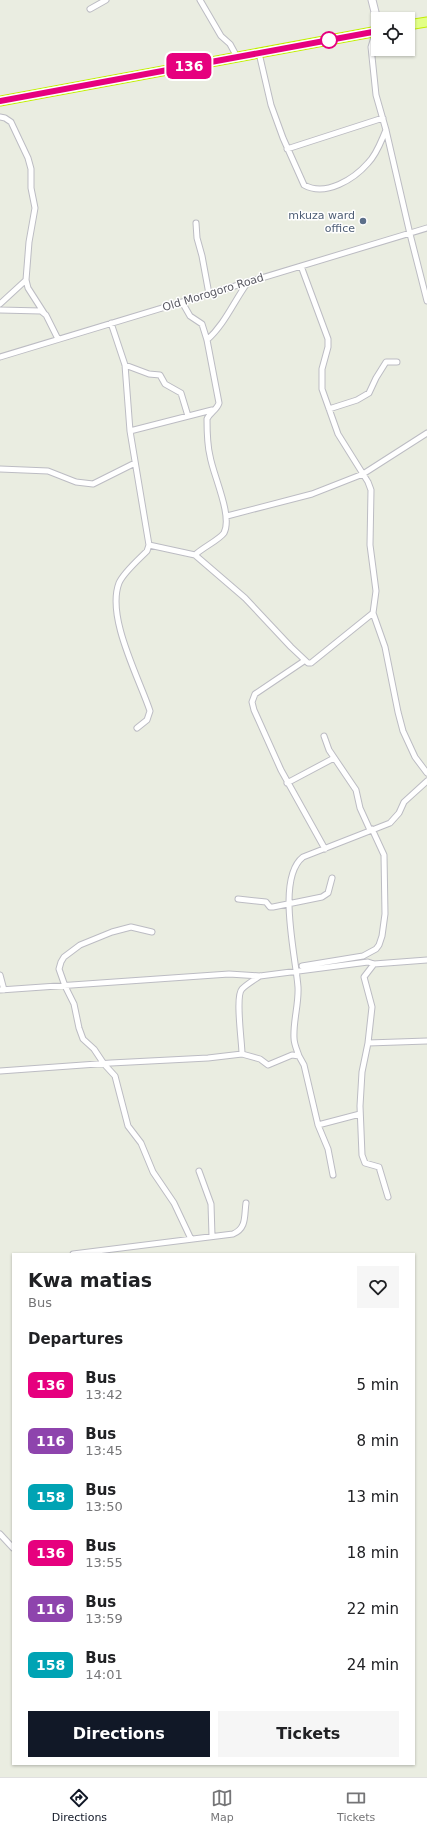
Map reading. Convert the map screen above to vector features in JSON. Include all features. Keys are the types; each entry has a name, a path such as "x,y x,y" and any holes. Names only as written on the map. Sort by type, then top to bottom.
{"highway":[{"path":"415,24 427,22"},
{"path":"0,101 371,32"}],"street":[{"path":"90,9 106,0"},
{"path":"200,0 221,36 230,44 237,57"},
{"path":"372,0 375,12"},
{"path":"259,53 270,105 304,185 308,188 326,188 346,182 369,163 386,130"},
{"path":"372,56 376,95 386,130 427,301"},
{"path":"0,117 11,122 28,158 31,169 31,188 35,208 28,242 26,280 28,288 44,312 58,339"},
{"path":"288,149 383,118"},
{"path":"196,223 197,238 209,294"},
{"name":"Old Morogoro Road","path":"0,357 427,228"},
{"path":"301,266 328,339 328,347 323,363 321,377 322,389 338,434 363,474 371,490 370,545 376,591 373,613 385,647 403,732 415,757 427,773"},
{"path":"0,304 26,280"},
{"path":"207,340 225,319 240,292 248,282"},
{"path":"130,431 218,408 219,403 207,340 202,324 190,316 182,302"},
{"path":"0,310 41,310 44,312"},
{"path":"111,323 125,365 130,431 149,545 147,551 119,582 117,590 118,620 127,653 150,711 147,720 137,728"},
{"path":"329,409 358,400 369,393 386,362 397,362"},
{"path":"125,365 149,374 160,375 165,384 181,393 188,416"},
{"path":"195,555 201,548 223,535 226,528 227,516 209,455 207,419 213,410"},
{"path":"227,516 312,494 363,474 427,433"},
{"path":"0,469 42,470 76,482 93,484 135,463"},
{"path":"149,545 195,555 245,598 304,661 311,663 321,657 373,613"},
{"path":"304,661 255,694 252,702 259,723 288,783 325,848"},
{"path":"0,975 2,990 229,974 260,976 355,958 376,949 382,936 385,914 384,855 360,808 356,790 334,758 324,736"},
{"path":"288,783 334,758"},
{"path":"333,1175 328,1148 318,1125 304,1065 299,1056 294,1040 298,987 291,937 289,895 294,871 298,861 303,857 390,822 397,817 404,802 427,781"},
{"path":"238,899 266,902 270,907 327,895 332,878"},
{"path":"152,932 131,927 112,932 80,944 67,954 61,962 59,969 74,1004 83,1039 94,1049 117,1080 128,1126 141,1143 153,1172 174,1202 191,1239"},
{"path":"295,969 368,962 374,964 427,960"},
{"path":"374,964 364,977 372,1007 368,1044 362,1072 360,1114 364,1159 368,1164 379,1167 388,1197"},
{"path":"242,1054 238,1003 239,993 242,989 260,976"},
{"path":"368,1044 427,1042"},
{"path":"0,1072 17,1069 208,1058 242,1054 260,1059 268,1065 292,1055 299,1056"},
{"path":"318,1125 360,1114"},
{"path":"199,1171 211,1204 212,1236"},
{"path":"81,1253 233,1234 240,1231 244,1225 246,1203"},
{"path":"0,1534 12,1547"}],"bus line":[{"name":"136","path":"0,101 371,32"}],"place":[{"name":"mkuza ward office","path":"363,221"}]}
